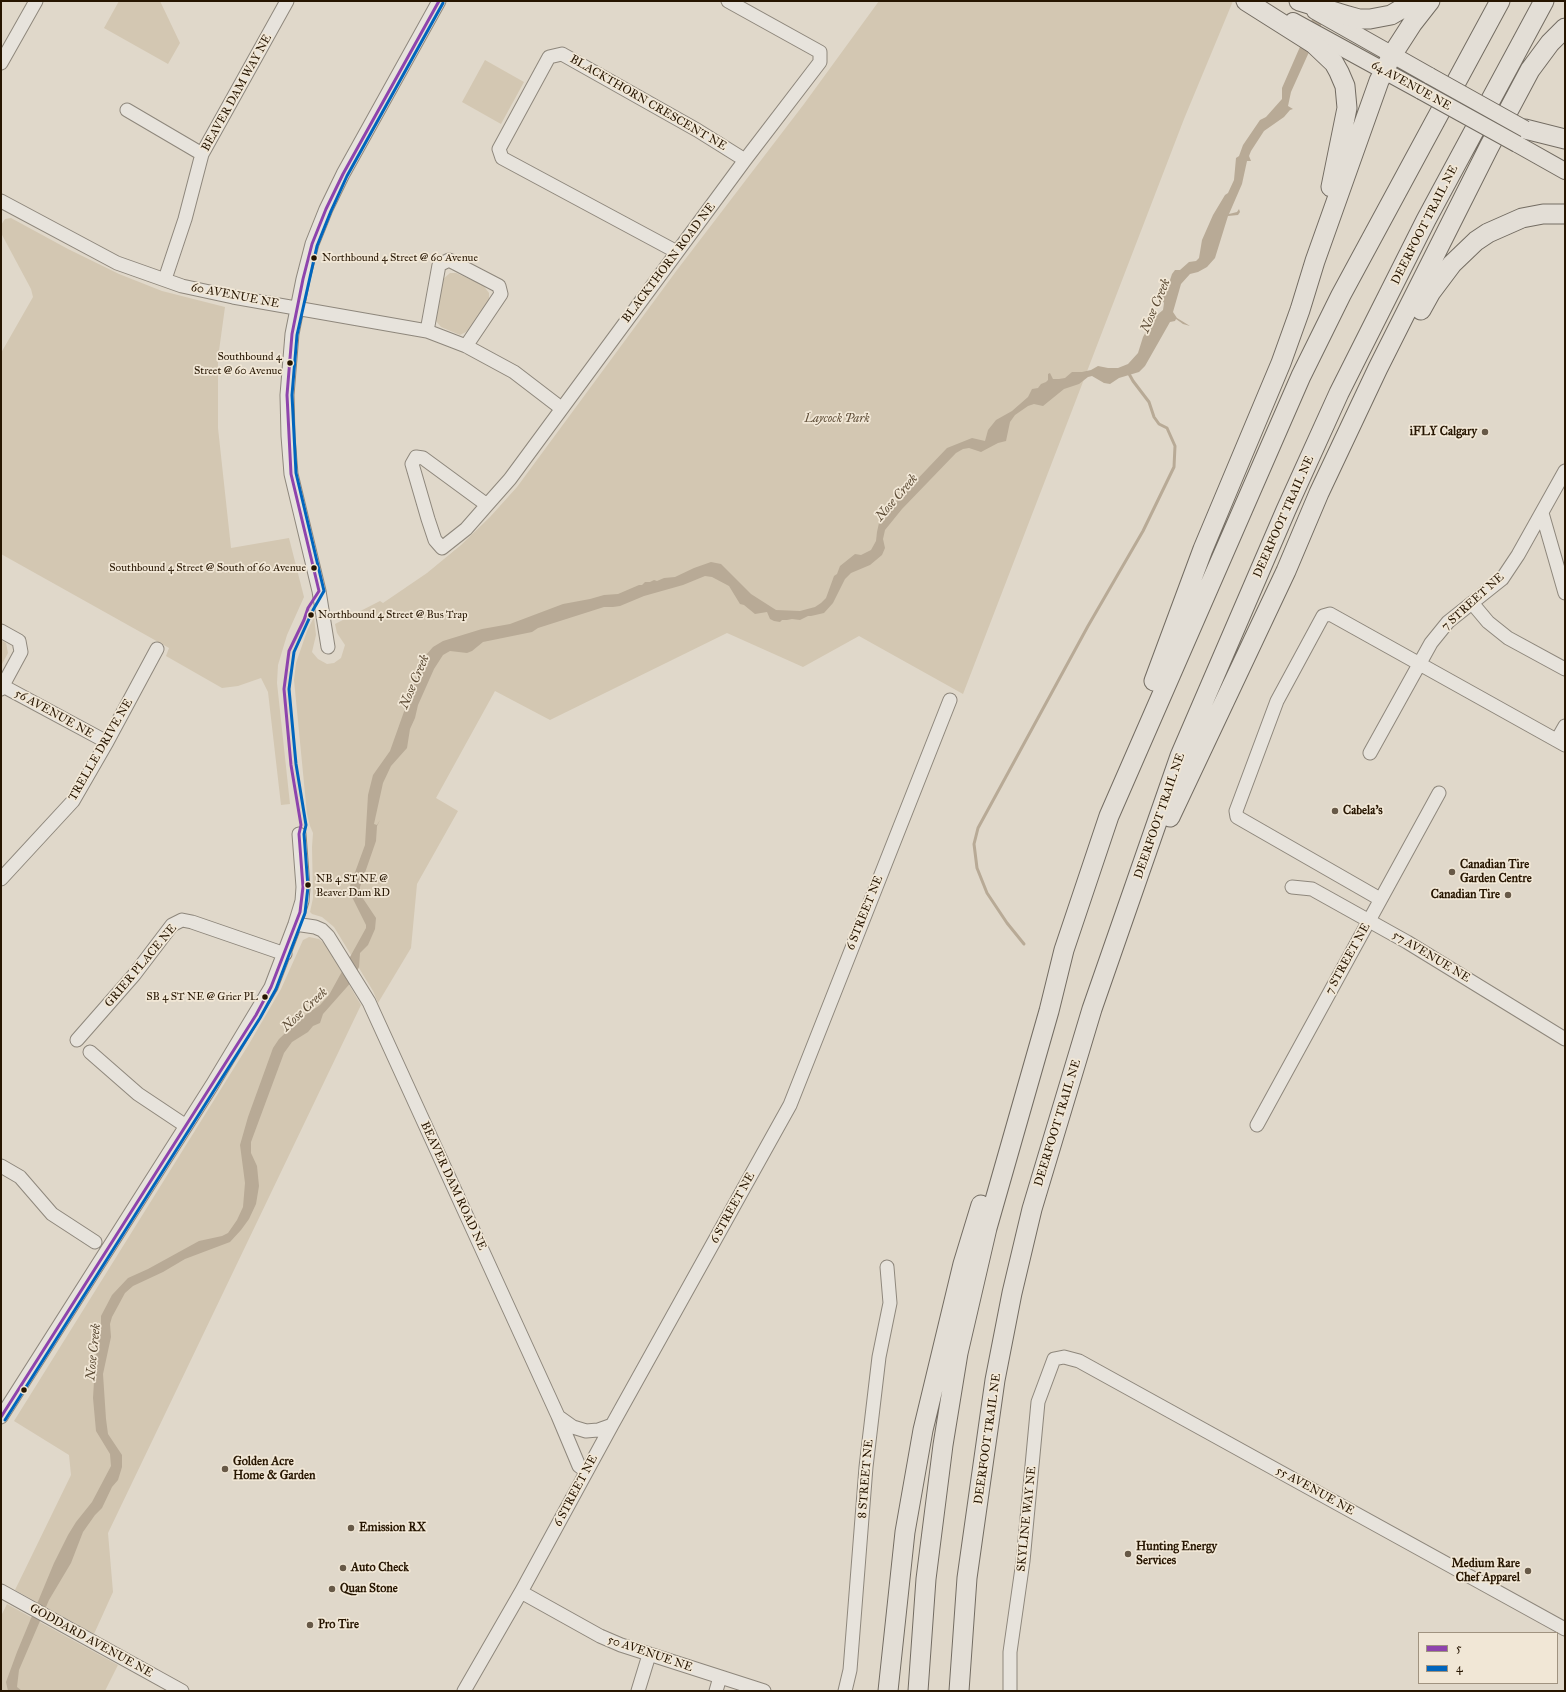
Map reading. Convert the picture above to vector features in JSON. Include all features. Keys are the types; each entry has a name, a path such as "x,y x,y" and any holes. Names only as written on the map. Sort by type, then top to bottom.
{"highway":[{"path":"1299,1 1359,19 1370,19 1391,15 1415,1"},
{"path":"1144,734 1141,716 1203,549 1281,363 1300,310 1315,261 1388,63 1412,24 1430,1"},
{"path":"918,1691 923,1614 930,1548 943,1445 958,1354 987,1228 1049,1011 1064,950 1109,816 1301,376 1341,295 1500,1"},
{"name":"DEERFOOT TRAIL NE","path":"959,1691 967,1578 995,1380 1012,1293 1032,1209 1092,1008 1180,756 1286,510 1339,393 1426,220 1544,1"},
{"path":"1254,3 1314,44 1334,63 1345,86 1347,108 1315,261"},
{"path":"1092,1008 1105,991 1158,843 1286,571 1319,493 1378,368 1509,110 1537,60 1550,43 1565,28"},
{"path":"1521,136 1565,139"},
{"path":"1319,493 1351,440 1377,388 1431,292 1452,264 1476,241 1500,226 1522,218 1543,214 1565,214"},
{"path":"888,1691 905,1532 923,1430 963,1264 1049,1011"},
{"path":"892,1691 905,1532"},
{"path":"967,1578 973,1632 971,1691"}],"main road":[{"name":"64 AVENUE NE","path":"1299,1 1388,63 1421,92 1521,136 1565,150"},
{"name":"64 AVENUE NE","path":"1254,3 1388,63 1430,76 1521,136 1565,170"}],"street":[{"path":"1,63 36,1"},
{"name":"BEAVER DAM WAY NE","path":"165,279 185,219 202,154 287,1"},
{"path":"328,647 317,584 291,474 287,394 292,334 312,244 326,209 343,174 439,1"},
{"name":"BLACKTHORN ROAD NE","path":"487,505 423,458 416,457 412,464 435,540 442,548 466,529 510,479 561,408 820,62 820,52 728,1"},
{"name":"BLACKTHORN CRESCENT NE","path":"677,252 502,158 499,149 549,57 562,54 697,130 746,160"},
{"path":"127,110 202,154"},
{"name":"60 AVENUE NE","path":"2,203 118,263 182,286 233,297 427,330 466,346 514,372 561,408"},
{"path":"427,330 439,265 449,260 499,286 501,294 466,346"},
{"name":"7 STREET NE","path":"1370,754 1431,643 1448,622 1502,579 1518,555 1565,471"},
{"path":"1542,513 1565,593"},
{"path":"1472,603 1488,622 1508,638 1565,669"},
{"path":"1380,899 1237,817 1236,811 1277,701 1324,616 1330,614 1561,742 1565,726"},
{"path":"1,631 19,641 21,652 2,687"},
{"name":"TRELLE DRIVE NE","path":"1,879 73,801 107,742 157,649"},
{"name":"56 AVENUE NE","path":"2,687 107,742"},
{"name":"6 STREET NE","path":"464,1691 521,1592 586,1471 790,1105 950,700"},
{"name":"7 STREET NE","path":"1257,1125 1439,793"},
{"path":"1,1417 186,1126 256,1014 271,987 296,924 302,901 303,887 299,834"},
{"name":"57 AVENUE NE","path":"1292,887 1312,889 1431,955 1565,1039"},
{"name":"GRIER PLACE NE","path":"77,1040 134,974 172,925 182,920 192,922 285,954"},
{"name":"BEAVER DAM ROAD NE","path":"296,924 315,927 322,930 328,936 369,1002 580,1466 586,1471"},
{"path":"90,1052 138,1094 186,1126"},
{"path":"1,1166 20,1177 52,1214 94,1242"},
{"name":"8 STREET NE","path":"845,1691 850,1670 866,1474 879,1357 890,1303 887,1267"},
{"name":"55 AVENUE NE","path":"1064,1356 1079,1361 1565,1629"},
{"name":"SKYLINE WAY NE","path":"1010,1691 1010,1652 1023,1561 1038,1402 1054,1359 1064,1356"},
{"path":"558,1416 573,1427 586,1431 598,1430 612,1425"},
{"name":"GODDARD AVENUE NE","path":"1,1591 182,1691"},
{"name":"50 AVENUE NE","path":"521,1592 600,1636 649,1655 764,1691"},
{"path":"638,1691 649,1655"},
{"path":"716,1691 720,1677"}],"green space":[{"path":"119,1 160,1 180,43 168,64 104,28"},
{"name":"Laycock Park","path":"879,1 1233,1 1184,119 963,694 859,636 803,667 727,633 550,720 495,691 436,798 458,811 417,884 411,948 378,1003 373,991 334,927 322,917 310,912 313,898 313,833 307,814 294,680 296,663 307,631 314,617 316,635 312,652 318,659 327,664 334,663 341,658 345,645 337,633 335,624 380,601 383,603 427,573 461,545 490,517 517,487 677,270 804,104"},
{"path":"485,60 524,82 501,124 462,102"},
{"path":"11,218 68,249 119,274 162,291 225,307 218,358 218,428 231,548 289,538 304,597 287,635 278,665 277,683 290,804 281,805 268,692 261,678 238,686 222,688 166,656 169,648 1,554 1,353 33,297 31,289 1,233 1,225 5,219"},
{"path":"450,273 456,273 483,285 489,293 489,300 473,325 466,332 460,335 441,327 436,321 442,280"},
{"path":"1,640 6,643 8,653 1,666"},
{"path":"309,937 319,939 325,944 361,1005 108,1533 113,1592 94,1634 15,1590 71,1475 69,1455 14,1421 249,1044 281,989 303,940"},
{"path":"7,1604 118,1665 105,1691 1,1691 1,1616"}],"water":[{"name":"Nose Creek","path":"1320,1 1332,1 1291,92 1288,106 1293,109 1264,131 1251,151 1249,156 1251,161 1247,161 1242,184 1229,214 1237,212 1239,209 1240,212 1238,215 1228,216 1215,258 1207,267 1190,274 1181,284 1173,312 1177,318 1190,326 1183,324 1176,319 1175,321 1170,322 1145,366 1139,372 1119,378 1110,384 1104,383 1092,376 1088,377 1079,384 1064,389 1043,406 1034,404 1028,406 1015,415 1010,422 1006,441 998,443 981,452 969,448 963,449 956,453 902,509 885,530 883,539 885,548 882,555 870,565 851,573 845,579 833,603 824,613 808,616 800,620 792,619 782,620 780,622 774,621 770,619 767,612 755,614 744,605 740,604 729,586 712,577 705,576 683,585 644,596 620,606 604,607 538,628 532,632 483,642 467,653 450,651 443,655 434,669 418,705 415,718 410,729 407,748 391,766 383,783 374,824 377,825 380,820 377,826 376,841 360,887 360,894 376,918 375,929 368,945 360,953 359,967 354,979 323,1014 320,1023 313,1026 308,1032 292,1042 284,1053 251,1142 251,1153 257,1166 259,1186 256,1204 249,1219 230,1242 185,1259 163,1272 133,1286 125,1293 112,1317 110,1324 111,1337 103,1374 106,1419 108,1434 122,1455 122,1467 118,1480 112,1487 102,1508 83,1532 71,1563 49,1600 19,1670 17,1687 22,1691 8,1691 6,1682 54,1563 68,1535 92,1502 111,1466 110,1454 96,1431 93,1398 96,1349 101,1329 101,1316 112,1295 128,1278 148,1269 199,1241 222,1236 228,1233 237,1220 243,1207 245,1183 240,1145 248,1117 273,1048 279,1039 301,1018 320,1005 329,995 366,928 366,925 351,895 350,886 365,845 368,795 373,775 390,751 406,706 410,689 426,655 433,647 443,641 482,629 510,624 563,604 604,595 618,594 642,585 645,582 675,577 711,562 721,564 751,594 776,610 800,611 815,607 821,603 826,598 834,576 837,574 840,566 855,554 861,555 871,550 876,541 879,523 887,511 947,448 972,438 985,441 988,430 996,420 1012,411 1028,397 1032,389 1038,388 1041,384 1046,382 1048,380 1048,374 1050,373 1053,379 1059,379 1065,378 1072,372 1091,370 1098,366 1118,368 1128,364 1138,353 1143,337 1148,328 1150,316 1154,312 1157,315 1163,310 1164,303 1161,297 1167,289 1172,274 1175,270 1180,270 1189,262 1196,261 1199,258 1202,240 1213,215 1225,195 1228,193 1234,180 1236,158 1239,156 1243,145 1260,120 1266,117 1282,99 1282,88"}],"waterway":[{"path":"1024,944 1007,923 987,893 977,868 974,844 978,828 1088,626 1143,531 1174,467 1175,446 1167,428 1159,424 1154,417 1149,402 1128,372"}],"transit line":[{"name":"5","path":"1,1417 256,1015 271,987 300,912 303,887 299,834 301,825 291,765 284,689 289,651 308,608 319,591 291,474 287,395 292,334 312,244 326,209 343,174 439,1"},
{"name":"4","path":"5,1420 260,1018 276,989 305,913 308,887 304,834 306,825 296,764 289,689 294,652 313,610 324,591 296,473 292,395 297,335 317,246 331,211 347,176 443,3"}],"place":[{"name":"Northbound 4 Street @ 60 Avenue","path":"314,258"},
{"name":"Southbound 4 Street @ 60 Avenue","path":"290,363"},
{"name":"iFLY Calgary","path":"1485,432"},
{"name":"Southbound 4 Street @ South of 60 Avenue","path":"314,568"},
{"name":"Northbound 4 Street @ Bus Trap","path":"311,615"},
{"name":"Cabela's","path":"1335,811"},
{"name":"Canadian Tire Garden Centre","path":"1452,872"},
{"name":"NB 4 ST NE @ Beaver Dam RD","path":"308,885"},
{"name":"Canadian Tire","path":"1508,895"},
{"name":"SB 4 ST NE @ Grier PL","path":"265,997"},
{"name":"Golden Acre Home & Garden","path":"225,1469"},
{"name":"Emission RX","path":"351,1528"},
{"name":"Hunting Energy Services","path":"1128,1554"},
{"name":"Auto Check","path":"343,1568"},
{"name":"Medium Rare Chef Apparel","path":"1528,1571"},
{"name":"Quan Stone","path":"332,1589"},
{"name":"Pro Tire","path":"310,1625"}]}
